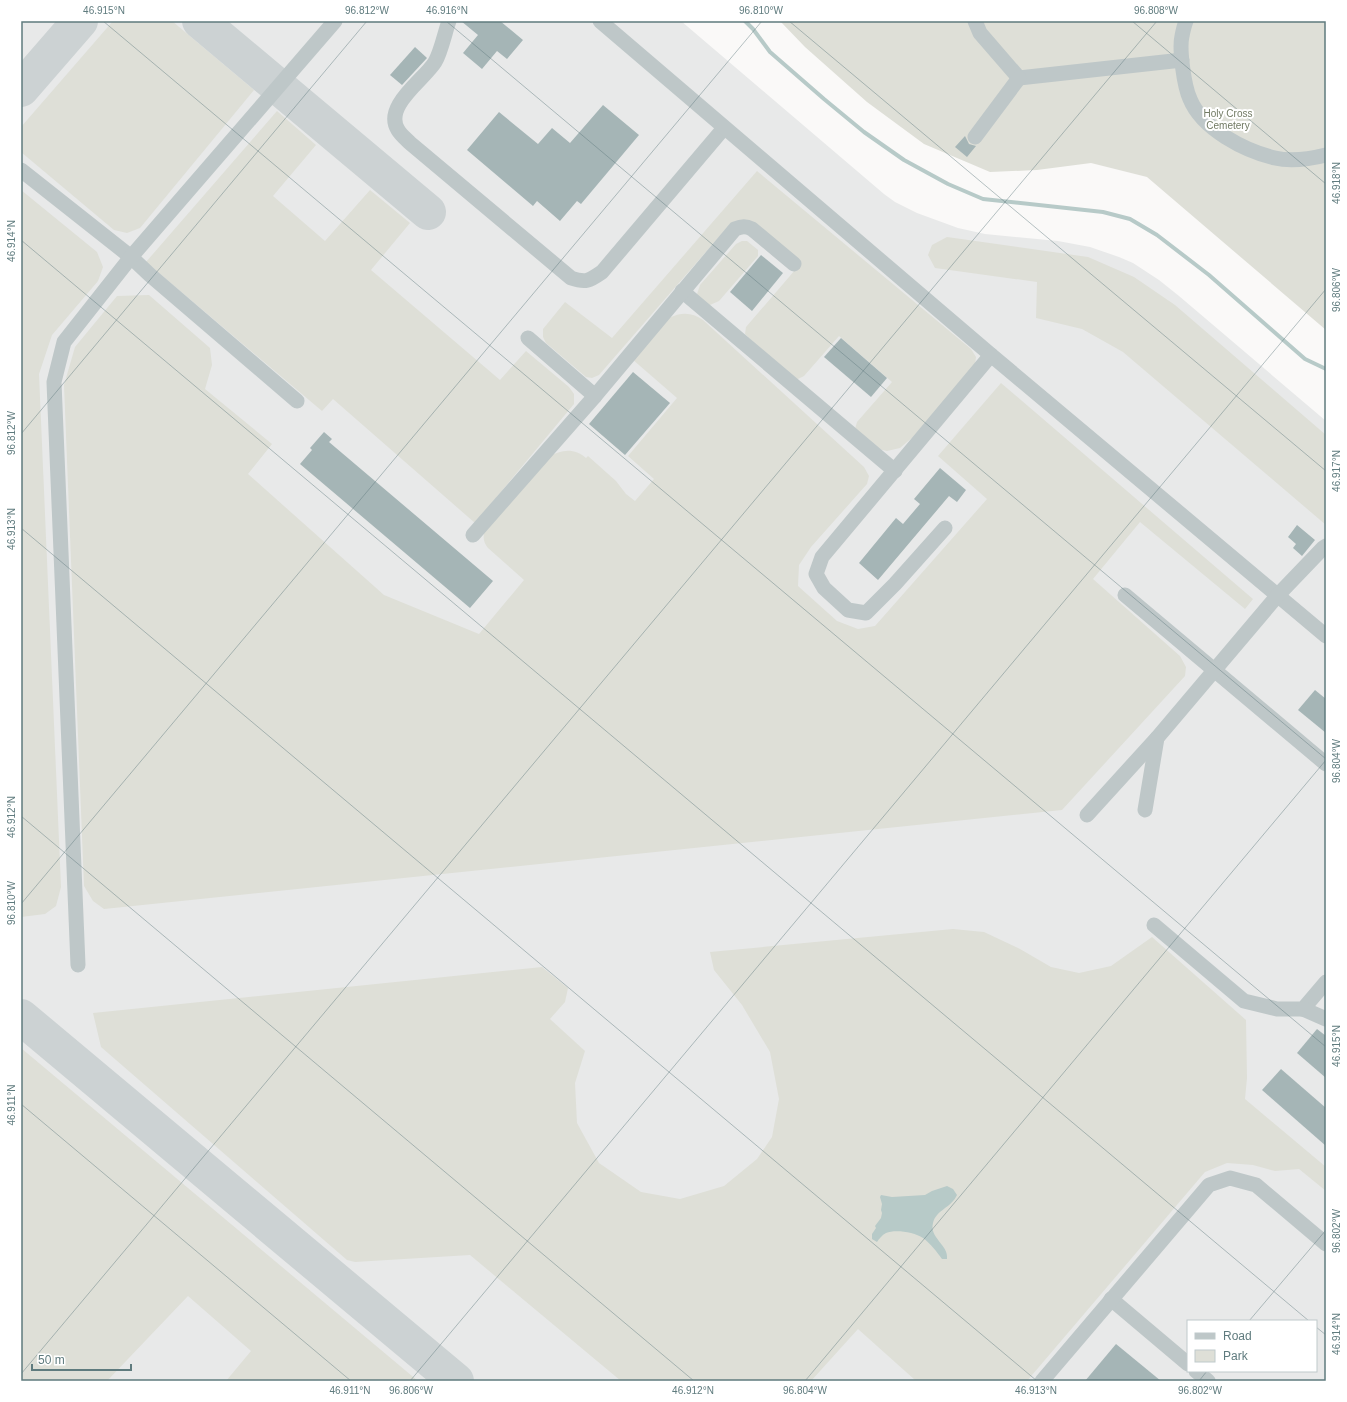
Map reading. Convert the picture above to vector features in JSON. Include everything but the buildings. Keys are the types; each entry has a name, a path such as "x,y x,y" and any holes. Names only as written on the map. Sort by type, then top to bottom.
{"lane":[{"path":"78,965 54,382 64,342 131,257 335,21"},
{"path":"449,21 436,61 402,100 395,111 394,119 397,129 410,143 571,278 581,282 590,280 602,272 724,128"},
{"path":"600,21 991,355 1326,636"},
{"path":"975,21 980,33 1019,78"},
{"path":"1186,21 1181,37 1185,85 1190,100 1199,114 1225,137 1259,153 1276,158 1311,159 1326,155"},
{"path":"975,137 1019,78 1182,60"},
{"path":"21,170 131,257 297,401"},
{"path":"473,535 595,396 735,229 741,226 752,229 794,264"},
{"path":"682,291 895,471"},
{"path":"528,338 595,396"},
{"path":"945,528 895,584 866,613 848,610 824,588 816,574 822,557 991,355"},
{"path":"1087,815 1157,738 1278,595 1326,546"},
{"path":"1125,595 1326,764"},
{"path":"1145,810 1157,738"},
{"path":"1154,926 1244,1001 1277,1009 1303,1009 1326,1019"},
{"path":"1303,1009 1326,982"},
{"path":"1042,1381 1208,1184 1230,1178 1256,1185 1326,1244"},
{"path":"1111,1299 1187,1363"},
{"path":"1197,1372 1208,1381"}],"shaded area":[{"path":"21,21 681,21 895,202 917,213 958,228 985,234 1058,241 1090,247 1133,263 1159,280 1179,296 1326,421 1326,1381 21,1381"},
{"path":"947,1186 953,1189 957,1195 951,1203 937,1215 933,1223 933,1228 936,1237 947,1254 947,1259 942,1259 931,1245 923,1238 910,1233 899,1231 890,1232 883,1235 877,1242 872,1239 872,1234 876,1228 875,1226 881,1218 881,1195 892,1197 925,1195"}],"green space":[{"path":"113,21 172,21 254,90 140,228 127,233 114,230 21,152 21,127"},
{"name":"Holy Cross Cemetery","path":"780,21 1326,21 1326,330 1147,177 1091,163 1037,170 990,172 924,144 867,102 805,47"},
{"path":"277,111 316,145 273,196 325,241 370,190 410,223 371,270 500,380 526,351 569,387 574,394 574,404 475,523 333,399 322,411 146,262"},
{"path":"757,171 971,349 976,357 975,365 913,437 900,448 887,451 874,448 855,429 857,422 892,382 839,336 804,376 798,379 791,378 745,334 746,327 801,263 731,223 599,375 592,378 586,377 546,343 543,337 543,329 565,302 612,338"},
{"path":"21,190 97,252 103,267 98,281 52,335 39,374 61,887 56,906 45,914 21,917"},
{"path":"947,237 1088,257 1134,277 1175,305 1326,435 1326,525 1123,352 1082,329 1036,318 1037,282 935,268 928,255 932,245"},
{"path":"742,241 747,241 758,250 758,256 719,301 710,305 701,302 697,294 700,285 736,244"},
{"path":"149,295 210,348 212,365 205,389 272,444 248,474 384,595 479,634 524,580 488,548 484,541 484,533 549,457 563,451 577,452 586,458 588,456 616,481 626,494 635,501 654,479 628,456 677,398 632,359 669,318 682,314 695,315 703,320 864,467 869,476 867,484 811,547 799,565 798,586 837,621 858,629 875,626 987,499 938,456 1001,383 1253,599 1245,609 1140,522 1093,579 1180,656 1186,667 1185,676 1062,810 104,909 93,901 84,886 64,385 75,347 117,296"},
{"path":"953,929 984,932 1020,949 1051,967 1079,973 1111,966 1152,937 1246,1020 1247,1078 1245,1099 1326,1167 1326,1191 1299,1169 1275,1171 1253,1165 1227,1163 1205,1172 1027,1381 914,1381 915,1380 858,1329 811,1381 621,1381 470,1255 355,1262 347,1260 101,1047 93,1013 542,967 568,988 565,1002 550,1019 585,1051 575,1083 577,1123 599,1163 641,1192 680,1199 724,1186 757,1159 772,1137 779,1099 770,1052 742,1005 714,970 710,952"},
{"path":"21,1048 418,1381 226,1381 251,1351 188,1296 107,1381 21,1381"}],"waterway":[{"path":"745,21 753,29 770,52 864,132 904,160 948,184 983,199 1103,212 1130,219 1157,235 1209,275 1305,359 1326,369"}],"taxiway":[{"path":"21,89 80,21"},
{"path":"200,21 428,212"},
{"path":"21,1017 456,1381"}]}
